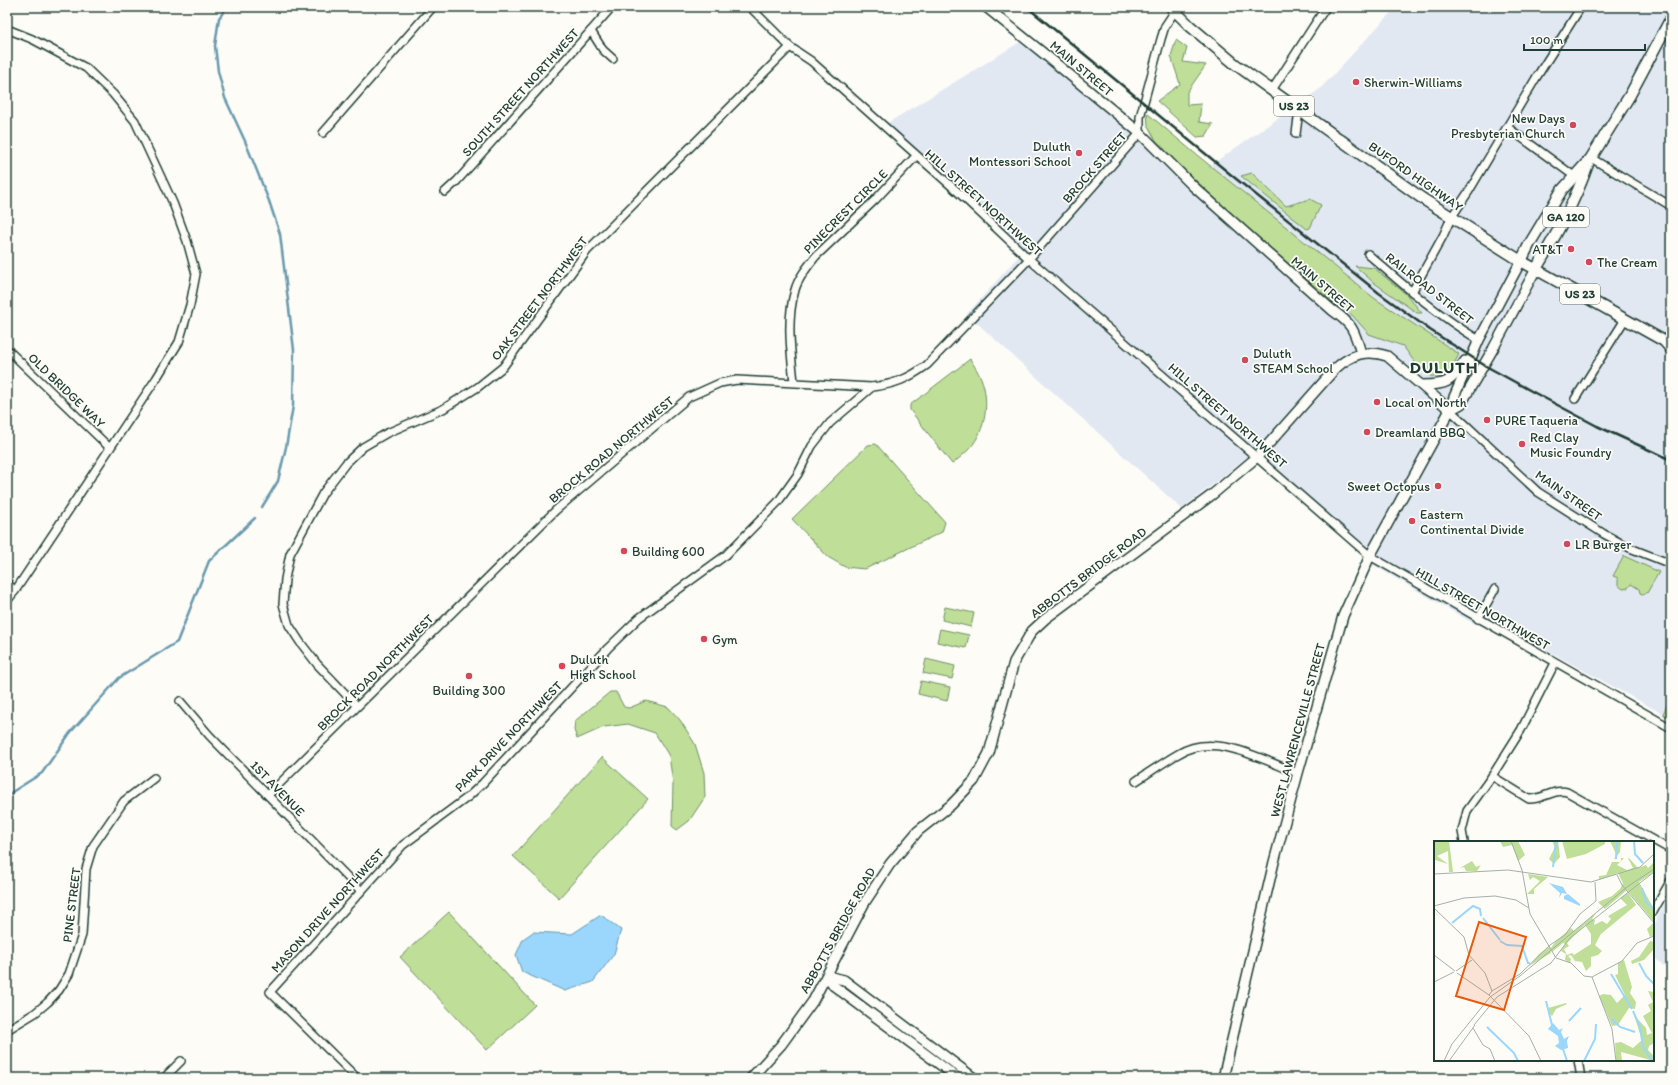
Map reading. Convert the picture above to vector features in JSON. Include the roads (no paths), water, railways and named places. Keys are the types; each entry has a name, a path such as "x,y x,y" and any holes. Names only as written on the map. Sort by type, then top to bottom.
{"main road":[{"name":"BUFORD HIGHWAY","path":"1173,9 1235,64 1451,218 1521,261 1624,320 1667,340 1671,349"},
{"name":"GA 120","path":"1536,269 1567,216 1590,160 1630,94 1671,18"},
{"name":"GA 120","path":"1521,261 1530,243 1566,184 1590,160"}],"street":[{"path":"323,133 433,7"},
{"name":"SOUTH STREET NORTHWEST","path":"445,192 457,181 612,7"},
{"path":"750,7 790,47"},
{"name":"MAIN STREET","path":"986,7 1048,56 1140,133 1193,186 1332,310 1346,320 1354,331 1360,353 1378,353 1387,356 1450,410 1538,492 1604,534 1630,548 1671,564"},
{"path":"1272,90 1326,7"},
{"path":"1412,292 1443,236 1451,218 1581,7"},
{"name":"BROCK STREET","path":"1029,259 1140,133 1140,117 1161,39 1173,9"},
{"path":"7,28 32,39 86,68 114,94 135,121 173,203 187,241 196,274 190,305 179,342 7,601"},
{"path":"591,31 603,50 613,59"},
{"name":"HILL STREET NORTHWEST","path":"790,47 811,62 1029,259 1370,556 1671,728"},
{"name":"OAK STREET NORTHWEST","path":"357,706 317,664 300,642 290,626 283,604 285,579 290,554 323,493 346,463 363,447 387,433 443,409 478,387 503,368 587,251 790,47"},
{"path":"1296,134 1299,110"},
{"path":"1507,127 1574,176"},
{"name":"PINECREST CIRCLE","path":"794,382 790,331 791,309 795,289 808,266 816,256 875,200 916,156"},
{"path":"1590,160 1671,206"},
{"name":"RAILROAD STREET","path":"1368,254 1412,292 1479,340"},
{"name":"BROCK ROAD NORTHWEST","path":"268,795 556,510 689,397 720,383 737,380 872,387 892,384 912,376 927,365 1029,259"},
{"name":"WEST LAWRENCEVILLE STREET","path":"1223,1078 1274,862 1335,639 1350,598 1370,556 1450,410 1454,397 1479,340 1521,261"},
{"name":"WEST LAWRENCEVILLE STREET","path":"1450,410 1461,404 1514,312 1536,269"},
{"path":"1575,399 1624,320"},
{"name":"OLD BRIDGE WAY","path":"7,349 110,448"},
{"name":"ABBOTTS BRIDGE ROAD","path":"751,1078 781,1045 813,1001 866,902 890,864 918,831 951,805 974,781 989,753 1014,662 1032,631 1045,619 1213,494 1257,457 1335,368 1350,357 1360,353"},
{"path":"1422,385 1438,385 1450,381 1466,360 1471,357"},
{"name":"PARK DRIVE NORTHWEST","path":"412,838 468,797 483,783 603,654 639,618 726,555 778,502 798,474 812,446 830,423 872,387"},
{"path":"7,583 15,591"},
{"path":"1478,619 1495,589"},
{"path":"1464,841 1462,831 1467,811 1492,776 1520,730 1555,663"},
{"name":"1ST AVENUE","path":"180,701 209,735 360,890"},
{"path":"1136,781 1178,754 1208,744 1237,750 1298,773"},
{"path":"1492,776 1529,799 1536,800 1562,790 1567,792 1671,850"},
{"name":"PINE STREET","path":"7,1030 35,1013 48,1002 59,990 69,974 82,935 86,869 93,846 124,801 154,778"},
{"name":"MASON DRIVE NORTHWEST","path":"357,1078 270,992 360,890 403,845 412,838"},
{"path":"1654,910 1671,880"},
{"path":"827,976 838,989 958,1078"},
{"path":"827,976 844,980 974,1078"},
{"path":"1578,1061 1581,1078"},
{"path":"164,1078 181,1062"}],"water":[{"path":"601,915 621,930 614,954 593,982 565,991 522,972 516,955 523,939 533,932 572,934"}],"waterway":[{"path":"227,7 219,18 215,46 218,71 225,98 245,141 269,201 280,234 294,350 293,406 286,447 278,481 262,507"},
{"path":"7,799 12,792 42,773 70,733 119,678 177,642 209,561 255,518"}],"railway":[{"path":"1027,7 1235,178 1379,293 1430,330 1484,365 1533,392 1597,426 1671,460"}],"place":[{"name":"Sherwin-Williams","path":"1356,82"},
{"name":"New Days Presbyterian Church","path":"1573,125"},
{"name":"Duluth Montessori School","path":"1079,153"},
{"name":"AT&T","path":"1571,249"},
{"name":"The Cream","path":"1589,262"},
{"name":"Duluth STEAM School","path":"1245,360"},
{"name":"Local on North","path":"1377,402"},
{"name":"PURE Taqueria","path":"1487,420"},
{"name":"Dreamland BBQ","path":"1367,432"},
{"name":"Red Clay Music Foundry","path":"1522,444"},
{"name":"Sweet Octopus","path":"1438,486"},
{"name":"Eastern Continental Divide","path":"1412,521"},
{"name":"LR Burger","path":"1567,544"},
{"name":"Building 600","path":"624,551"},
{"name":"Gym","path":"704,639"},
{"name":"Duluth High School","path":"562,666"},
{"name":"Building 300","path":"469,676"}],"district":[{"name":"DULUTH","path":"1444,367"}]}
